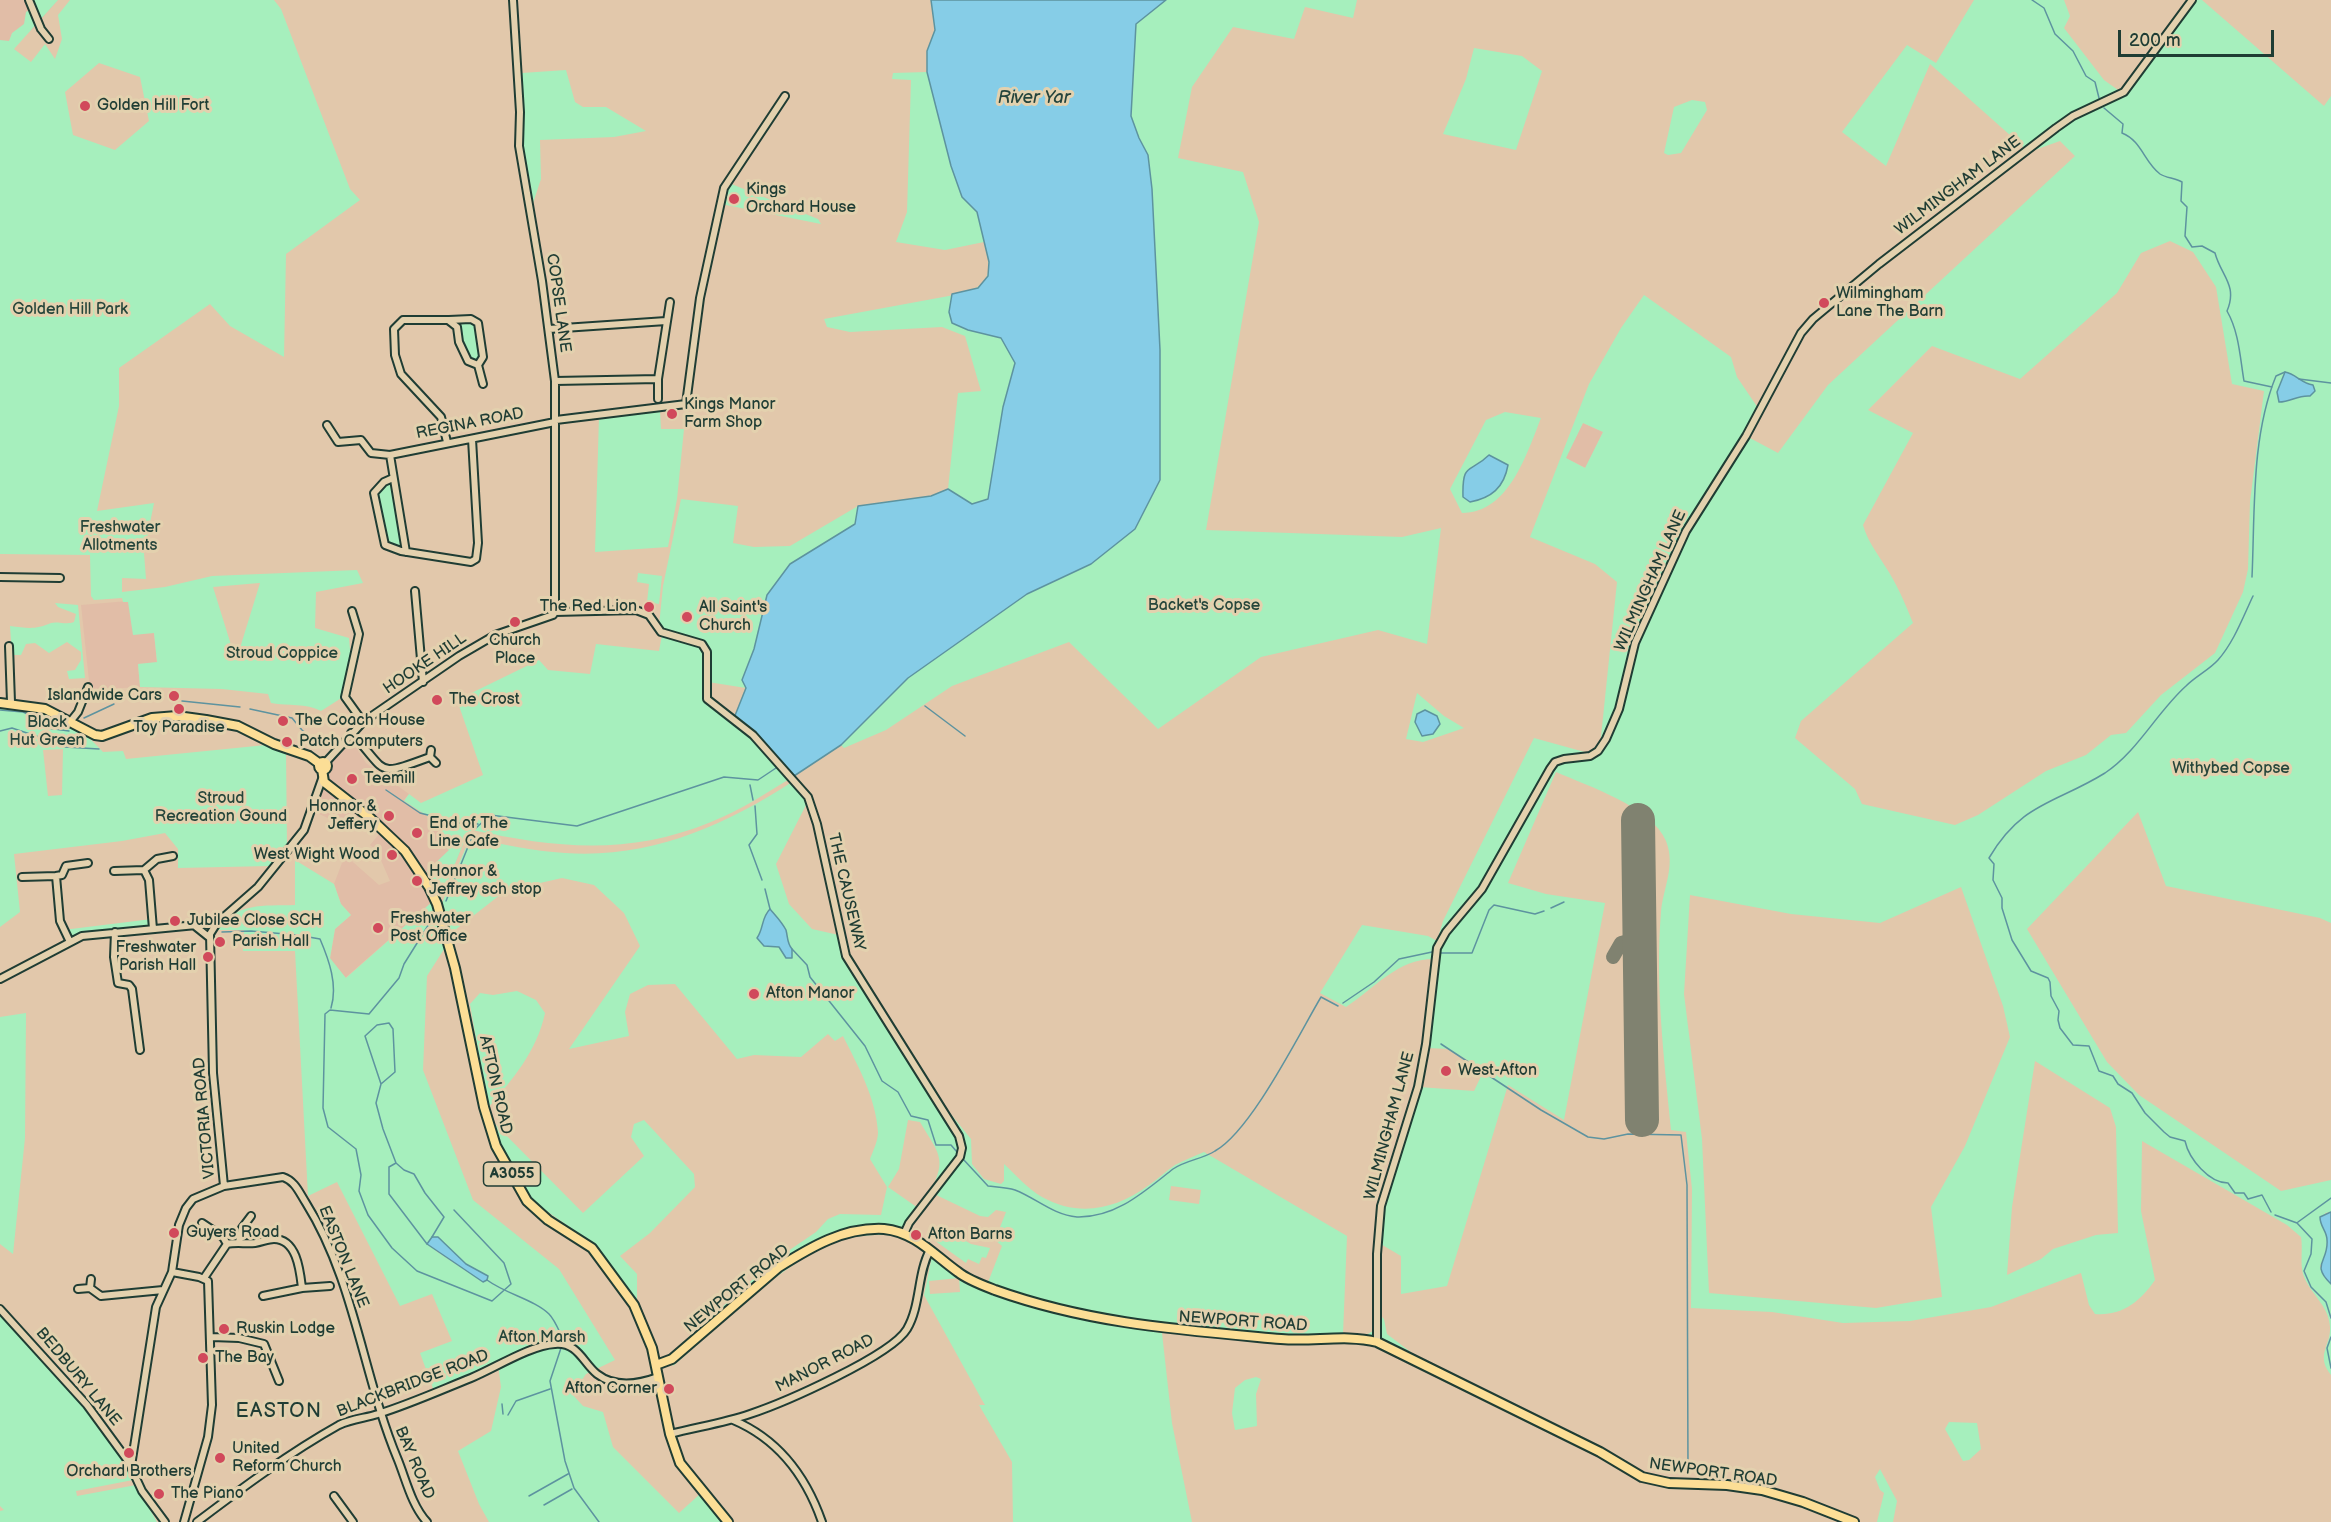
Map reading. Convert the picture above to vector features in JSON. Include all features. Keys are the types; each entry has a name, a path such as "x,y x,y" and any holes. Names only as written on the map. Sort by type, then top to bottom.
{"main road":[{"path":"0,703 11,702 45,709 102,736 152,718 177,716 238,726 274,744 309,756 322,765 322,779"},
{"name":"AFTON ROAD","path":"322,779 409,855 437,904 465,1006 484,1107 496,1146 527,1201 548,1220 592,1248 620,1282 645,1329 656,1365 670,1434 680,1463 728,1522"},
{"name":"NEWPORT ROAD","path":"656,1365 672,1359 779,1267 816,1245 839,1235 885,1230 904,1234 930,1250 961,1274 987,1287 1092,1318 1163,1329 1282,1340 1358,1339 1377,1342 1600,1452 1638,1476 1669,1483 1762,1490 1803,1502 1854,1522"}],"street":[{"path":"29,0 41,29 49,39"},
{"name":"COPSE LANE","path":"513,0 520,112 519,146 549,329 555,381 555,612"},
{"name":"WILMINGHAM LANE","path":"1377,1342 1377,1254 1382,1206 1418,1087 1426,1044 1437,948 1446,932 1482,889 1555,762 1590,756 1599,751 1619,709 1635,643 1686,531 1746,436 1796,340 1813,320 1879,264 2056,128 2073,116 2124,92 2192,0"},
{"name":"REGINA ROAD","path":"390,455 556,421 686,404 700,298 724,188 785,96"},
{"path":"658,399 658,379 670,302"},
{"path":"447,442 441,417 401,374 395,356 394,329 403,320 471,319 478,323 483,357 478,365 483,384"},
{"path":"448,320 457,327 459,342 468,361 478,365"},
{"path":"549,329 666,321"},
{"path":"555,381 658,379"},
{"path":"327,425 337,445 361,440 371,453 390,455 406,552"},
{"path":"393,478 384,482 374,493 382,541 385,545 406,552 463,563 476,558 478,543 472,439"},
{"path":"0,577 60,578"},
{"path":"415,591 423,682"},
{"name":"THE CAUSEWAY","path":"555,612 630,609 649,615 661,632 705,646 707,699 753,735 808,797 814,812 846,956 962,1142 960,1157 909,1223 904,1234"},
{"path":"352,611 359,634 345,697 363,722"},
{"name":"HOOKE HILL","path":"322,765 363,722 423,682 495,635 553,615 555,612"},
{"path":"9,646 11,702"},
{"path":"70,722 78,712 88,687"},
{"path":"351,733 370,757 385,770 392,771 431,754 436,763"},
{"path":"0,979 82,936 218,922 258,887 304,830 322,779"},
{"path":"114,871 144,870 157,860 173,856"},
{"path":"22,877 62,875 66,866 88,863"},
{"path":"144,870 149,880 153,929"},
{"path":"57,876 60,921 69,942"},
{"name":"VICTORIA ROAD","path":"131,1467 156,1307 172,1272 179,1225 186,1208 193,1199 224,1186 214,1099 210,938 218,922"},
{"path":"195,926 210,938"},
{"path":"114,932 114,957 118,983 129,984 132,989 140,1050"},
{"name":"EASTON LANE","path":"224,1186 283,1177 294,1184 313,1214 337,1268 353,1315 379,1414"},
{"path":"239,1242 242,1228 251,1216"},
{"path":"202,1223 223,1237 227,1244"},
{"path":"204,1278 227,1244 239,1242 254,1244 272,1239 282,1240 290,1246 294,1254 302,1288"},
{"name":"MANOR ROAD","path":"670,1434 751,1414 801,1393 891,1346 906,1330 912,1317 930,1250"},
{"path":"172,1272 204,1278 209,1286 212,1336 212,1405 208,1437 184,1522"},
{"path":"90,1288 91,1279"},
{"path":"263,1296 302,1288 330,1286"},
{"path":"78,1288 90,1288 101,1296 163,1290"},
{"name":"BEDBURY LANE","path":"0,1309 87,1405 131,1467 142,1491 165,1522"},
{"path":"212,1336 239,1338 264,1344 279,1381"},
{"name":"BLACKBRIDGE ROAD","path":"196,1522 273,1467 342,1424 379,1414 493,1369 525,1352 556,1344 567,1345 581,1354 598,1374 638,1385 658,1377"},
{"name":"BAY ROAD","path":"379,1414 407,1486 427,1522"},
{"path":"747,1426 751,1414"},
{"path":"732,1420 747,1426 787,1457 806,1482 822,1522"},
{"path":"334,1496 353,1522"}],"shaded area":[{"path":"0,0 58,0 33,29 0,48"},
{"path":"1583,423 1603,432 1586,468 1565,458"},
{"path":"128,601 147,633 154,633 157,663 138,664 140,687 90,690 81,605"},
{"path":"350,738 366,763 409,794 404,800 466,837 441,898 432,902 345,978 330,959 335,929 351,915 341,904 334,884 345,855 379,885 390,881 377,851 370,845 380,833 378,831 365,820 355,831 315,812 325,771"}],"green space":[{"path":"32,0 58,0 14,49 31,62 45,44 55,59 62,39 58,15 70,0 274,0 281,9 350,189 360,200 286,254 284,357 230,326 210,304 119,368 119,406 97,511 154,503 144,553 146,579 122,578 122,592 165,587 212,576 357,570 363,583 316,592 315,628 349,638 351,661 343,697 321,711 303,706 271,703 268,694 222,689 140,687 138,664 157,662 154,633 133,635 128,602 123,602 122,598 94,600 91,596 90,555 0,554 0,40 9,41 12,33 24,24 26,12 34,7","holes":["99,63 140,77 149,121 115,150 73,135 65,92","260,583 236,661 213,587"]},
{"path":"931,0 997,196 985,315 1086,454 738,708 746,688 708,682 710,652 707,646 665,632 659,626 663,586 681,499 738,506 733,543 754,547 790,546 858,506 931,496 948,489 958,393 981,391 965,336 942,327 850,332 827,327 824,319 965,293 981,284 988,274 989,267 984,242 945,250 896,242 907,212 911,80 892,79 893,73 927,72 927,51 935,30"},
{"name":"Backet's Copse","path":"1094,0 1357,0 1353,18 1305,7 1294,39 1233,27 1192,87 1178,158 1243,172 1259,222 1206,530 1402,537 1441,528 1427,644 1378,630 1261,657 1158,729 1069,642 952,686 886,730 844,748 841,745 845,727 970,596"},
{"name":"Withybed Copse","path":"1974,0 2064,0 2070,16 2064,28 2104,80 2125,95 2195,0 2202,0 2324,106 2331,96 2331,923 2320,918 2166,886 2138,812 2027,929 2107,1062 2139,1095 2281,1191 2331,1180 2331,1212 2325,1213 2328,1250 2320,1266 2325,1278 2331,1284 2331,1375 2324,1362 2330,1334 2329,1319 2303,1274 2301,1237 2287,1225 2142,1141 2141,1211 2155,1280 2137,1301 2114,1313 2095,1314 2089,1305 2081,1273 1991,1307 1910,1321 1843,1323 1772,1312 1691,1308 1692,1189 1686,1132 1671,1130 1660,994 1659,939 1662,903 1669,868 1669,850 1659,829 1633,808 1601,791 1556,772 1508,883 1546,894 1605,903 1564,1120 1508,1085 1447,1286 1401,1294 1401,1256 1379,1243 1383,1206 1419,1087 1474,1091 1484,1070 1449,1049 1427,1048 1434,959 1421,960 1398,969 1346,1007 1320,993 1362,925 1428,936 1437,941 1443,921 1534,738 1599,756 1617,582 1595,564 1530,537 1589,384 1621,328 1644,295 1731,357 1737,377 1758,408 1688,531 1748,437 1778,453 1828,385 2075,156 2060,141 2029,152 1930,64 1886,166 1842,132 1907,45 1936,63","holes":["2170,241 2193,252 2216,287 2232,384 2264,391 2250,502 2248,569 2243,592 2215,653 2161,695 2126,733 2111,735 2086,755 2046,771 1978,815 1955,825 1862,804 1855,789 1795,738 1801,721 1913,623 1897,587 1863,525 1913,433 1868,410 1932,346 2020,379 2117,293 2141,253","1583,423 1603,432 1585,468 1566,458","1961,887 2003,1006 2010,1037 1965,1146 1931,1207 1942,1297 1876,1308 1709,1293 1702,1139 1684,994 1690,895 1791,914 1880,923","2035,1061 2110,1108 2116,1127 2118,1233 2096,1235 2053,1249 2041,1259 2007,1275 2012,1207"]},
{"path":"1474,48 1522,56 1542,71 1516,150 1443,134 1466,79"},
{"path":"566,70 575,102 583,107 606,107 646,131 614,137 540,140 541,179 533,203 523,144 522,73"},
{"path":"1692,100 1705,102 1707,110 1681,153 1668,155 1664,153 1674,107"},
{"path":"729,183 818,219 821,224 721,204"},
{"path":"471,319 478,323 483,357 478,365 468,361 457,327"},
{"path":"660,410 661,429 684,429 677,499 668,547 595,552 599,417"},
{"path":"1505,412 1541,418 1514,479 1504,492 1492,503 1478,510 1462,513 1450,489 1486,420"},
{"path":"387,482 391,484 402,548 387,544 376,493"},
{"path":"638,573 662,576 659,604 647,602 649,584 637,582"},
{"path":"55,603 78,605 85,678 69,679 67,671 75,670 81,660 81,652 67,642 49,653 35,643 26,644 21,655 12,655 10,626 31,628 53,623 74,622 76,614 58,607"},
{"path":"662,635 702,647 705,653 707,703 742,728 791,778 721,818 680,833 650,840 592,846 533,841 472,830 466,837 441,898 427,871 449,850 438,842 444,833 430,824 432,819 404,801 409,794 421,803 483,775 457,700 539,660 548,670 590,674 596,644 659,651"},
{"path":"1417,693 1444,716 1464,728 1423,742 1406,739"},
{"name":"Stroud Recreation Gound","path":"0,705 57,718 80,731 103,752 123,751 126,759 266,745 286,752 287,847 270,866 178,868 178,849 165,833 122,841 14,854 20,912 0,927","holes":["63,749 62,795 48,796 43,750"]},
{"path":"792,782 807,803 776,864 789,904 812,929 843,936 848,951 878,1004 945,1107 971,1139 972,1164 984,1179 1001,1184 1004,1181 1004,1164 1042,1197 1070,1207 1097,1208 1124,1200 1152,1183 1175,1165 1204,1152 1347,1236 1343,1334 1368,1334 1373,1331 1376,1316 1379,1314 1384,1319 1387,1334 1412,1353 1412,1357 1379,1341 1194,1329 1071,1310 987,1285 1002,1246 995,1240 1006,1212 996,1210 988,1217 980,1216 930,1192 939,1171 936,1149 920,1122 908,1120 899,1169 888,1187 918,1208 898,1236 853,1237 839,1241 795,1263 752,1296 673,1366 669,1355 772,1262 816,1232 828,1219 840,1214 881,1215 887,1187 870,1159 878,1135 877,1119 855,1059 843,1036 835,1041 828,1034 801,1057 754,1055 737,1059 675,984 648,985 630,994 625,1012 629,1036 569,1049 640,946 624,913 594,885 562,878 505,891 450,934 442,903 470,838 565,853 626,851 684,836 766,798","holes":["763,930 787,933 788,944 784,951 779,947 770,947 758,938","1171,1186 1201,1190 1199,1204 1169,1200"]},
{"name":"Afton Marsh","path":"295,860 334,884 341,904 351,915 335,929 330,958 346,978 432,902 446,946 427,976 423,1070 473,1200 559,1269 615,1360 586,1374 572,1394 583,1406 603,1412 613,1447 679,1513 700,1494 724,1522 489,1522 479,1504 458,1451 491,1431 501,1387 498,1365 434,1391 420,1353 452,1341 432,1294 400,1306 337,1182 308,1196 295,951 243,951 244,930 216,930 233,914 251,907 295,905","holes":["438,1237 466,1264 488,1276 483,1282 436,1251"]},
{"path":"152,919 153,929 98,933 70,942 63,930"},
{"path":"517,991 536,1000 545,1013 530,1052 515,1075 488,1108 470,1004 480,993 493,995"},
{"path":"26,1013 25,1138 13,1254 0,1244 0,1017"},
{"path":"644,1120 694,1174 695,1187 650,1233 620,1256 637,1274 637,1304 595,1245 528,1198 498,1146 492,1121 583,1213 644,1156 631,1137 634,1124"},
{"path":"943,1228 971,1244 990,1248 986,1258 982,1257 979,1264 968,1259 966,1263 934,1240"},
{"path":"932,1256 1006,1297 1096,1323 1162,1333 1172,1423 1192,1522 1013,1522 1012,1462 979,1405 985,1405 924,1295","holes":["959,1278 960,1292 930,1294 929,1281"]},
{"path":"0,1312 87,1407 130,1467 133,1480 76,1491 77,1496 136,1485 157,1522 0,1522 0,1511 4,1510 0,1506"},
{"path":"1256,1377 1261,1379 1256,1394 1257,1426 1235,1430 1232,1413 1235,1388 1245,1380"},
{"path":"1949,1422 1977,1423 1981,1449 1969,1460 1963,1461 1945,1429"},
{"path":"1880,1469 1897,1501 1893,1522 1877,1522 1884,1493 1880,1490 1875,1477"}],"water":[{"name":"River Yar","path":"931,0 1166,0 1136,24 1131,116 1148,155 1152,189 1160,350 1160,480 1135,529 1091,564 1027,594 908,678 841,745 794,776 734,718 746,688 742,680 754,649 767,595 790,564 855,524 858,506 931,496 948,489 972,504 988,499 1003,407 1015,363 1001,338 968,330 952,323 949,312 952,294 978,288 988,276 989,262 977,212 962,197 951,166 927,72 927,51 935,30"},
{"path":"2285,372 2313,385 2315,391 2310,396 2279,402 2277,392"},
{"path":"1489,455 1508,465 1506,473 1495,491 1484,498 1470,502 1463,497 1466,473"},
{"path":"1425,710 1437,716 1440,724 1433,734 1422,736 1415,722 1417,714"},
{"path":"770,909 786,930 792,949 792,958 786,958 779,947 764,946 757,938"},
{"path":"2331,1212 2331,1284 2321,1267 2327,1240 2320,1217"},
{"path":"432,1237 438,1237 466,1264 488,1276 487,1280 483,1282 427,1244"}],"waterway":[{"path":"2032,0 2044,8 2055,34 2073,51 2086,76 2095,82 2099,98"},
{"path":"2104,108 2123,124 2122,133 2139,146 2155,169 2162,175 2182,182 2181,201 2187,207 2185,236 2192,247 2202,246 2215,253 2230,287 2231,294 2227,311 2237,336 2244,381 2272,387"},
{"path":"2252,577 2254,501 2262,424 2276,376 2285,372"},
{"path":"2299,379 2331,383"},
{"path":"2253,596 2224,653 2176,696 2128,754 2105,773 2027,815 2014,825 1989,858 1994,864 1993,880 2002,898 2002,908 2012,940 2031,971 2048,978 2051,996 2059,1011 2060,1028 2073,1045 2089,1046 2099,1071 2113,1076 2118,1084 2132,1093 2145,1113 2170,1137 2185,1141 2201,1169 2214,1179 2228,1183 2235,1193 2244,1193 2248,1199 2262,1195 2271,1212"},
{"path":"182,701 240,707"},
{"path":"84,718 114,704"},
{"path":"925,706 965,736"},
{"path":"250,709 292,718 302,730 327,747"},
{"path":"0,710 23,712 37,718 47,728 69,731"},
{"path":"0,731 12,728 57,743"},
{"path":"65,747 99,749"},
{"path":"475,829 490,815 577,826 724,777 758,780 779,766"},
{"path":"750,785 753,800"},
{"path":"386,790 420,813 463,824 478,824"},
{"path":"755,806 757,834 749,845 762,880"},
{"path":"446,901 472,837"},
{"path":"765,889 770,909"},
{"path":"1551,908 1564,902"},
{"path":"1440,953 1472,953 1489,910 1494,905 1535,914 1544,911"},
{"path":"434,916 404,964 399,978 369,1014 330,1010 325,1014 323,1108 328,1127 356,1149 361,1175 359,1191 368,1215 392,1248 417,1271 492,1301 511,1284 504,1263 454,1210"},
{"path":"222,932 251,931 297,935"},
{"path":"303,936 320,939 333,982 331,1008"},
{"path":"792,949 807,965 810,977 865,1046 882,1081 898,1092 911,1116 928,1120 936,1145 951,1145 957,1152"},
{"path":"1343,1003 1374,982 1399,959 1432,952"},
{"path":"963,1159 988,1186 1015,1190 1068,1216 1091,1216 1105,1213 1129,1202 1173,1169 1210,1154 1229,1140 1244,1124 1273,1081 1321,997 1338,1006"},
{"path":"381,1084 395,1072 393,1029 389,1023 377,1025 365,1036 381,1084 376,1103 396,1163 404,1170 414,1174 425,1193 444,1217 432,1237"},
{"path":"1441,1044 1541,1110 1588,1137 1604,1139 1628,1134 1681,1135 1687,1185 1688,1472"},
{"path":"396,1163 389,1167 389,1194 427,1244"},
{"path":"2298,1222 2331,1198"},
{"path":"2275,1215 2297,1223 2312,1239 2311,1254 2304,1271 2311,1287 2326,1302 2331,1318"},
{"path":"487,1280 549,1314 563,1339 562,1343"},
{"path":"2331,1337 2327,1348 2331,1368"},
{"path":"561,1348 550,1381 565,1461 574,1488 599,1522"},
{"path":"508,1415 516,1401 550,1389"},
{"path":"502,1404 503,1414"},
{"path":"529,1496 568,1474"},
{"path":"544,1505 572,1489"}],"taxiway":[{"path":"1613,957 1621,943 1640,938"}],"runway":[{"path":"1638,820 1642,1120"}],"place":[{"name":"Golden Hill Fort","path":"85,106"},
{"name":"Kings Orchard House","path":"734,199"},
{"name":"Wilmingham Lane The Barn","path":"1824,303"},
{"name":"Kings Manor Farm Shop","path":"672,414"},
{"name":"The Red Lion","path":"649,607"},
{"name":"All Saint's Church","path":"687,617"},
{"name":"Church Place","path":"515,622"},
{"name":"Islandwide Cars","path":"174,696"},
{"name":"The Crost","path":"437,700"},
{"name":"Toy Paradise","path":"179,709"},
{"name":"The Coach House","path":"283,721"},
{"name":"Patch Computers","path":"287,742"},
{"name":"Teemill","path":"352,779"},
{"name":"Honnor & Jeffery","path":"389,816"},
{"name":"End of The Line Cafe","path":"417,833"},
{"name":"West Wight Wood","path":"392,855"},
{"name":"Honnor & Jeffrey sch stop","path":"417,881"},
{"name":"Jubilee Close SCH","path":"175,921"},
{"name":"Freshwater Post Office","path":"378,928"},
{"name":"Parish Hall","path":"220,942"},
{"name":"Freshwater Parish Hall","path":"208,957"},
{"name":"Afton Manor","path":"754,994"},
{"name":"West-Afton","path":"1446,1071"},
{"name":"Guyers Road","path":"174,1233"},
{"name":"Afton Barns","path":"916,1235"},
{"name":"Ruskin Lodge","path":"224,1329"},
{"name":"The Bay","path":"203,1358"},
{"name":"Afton Corner","path":"669,1389"},
{"name":"Orchard Brothers","path":"129,1453"},
{"name":"United Reform Church","path":"220,1458"},
{"name":"The Piano","path":"159,1494"}],"district":[{"name":"EASTON","path":"279,1412"}],"park label":[{"name":"Golden Hill Park","path":"70,310"},
{"name":"Freshwater Allotments","path":"120,537"},
{"name":"Stroud Coppice","path":"282,654"},
{"name":"Black Hut Green","path":"47,732"}]}
